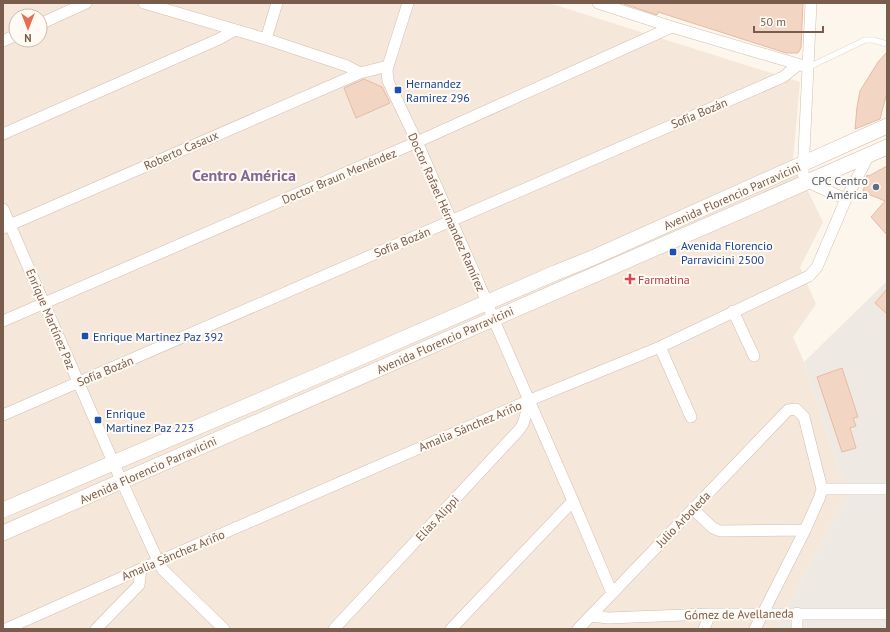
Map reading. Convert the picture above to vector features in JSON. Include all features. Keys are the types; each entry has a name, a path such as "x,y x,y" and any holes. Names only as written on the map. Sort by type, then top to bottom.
{"main road":[{"name":"Avenida Florencio Parravicini","path":"3,510 590,259 887,126"},
{"name":"Avenida Florencio Parravicini","path":"3,533 493,318 870,155 887,146"}],"street":[{"path":"48,20 86,3"},
{"path":"144,3 266,39 347,66 360,73 388,66 408,3"},
{"path":"266,39 276,3"},
{"path":"598,3 672,27 803,66"},
{"path":"811,3 803,66 803,174 806,182 846,199"},
{"name":"Doctor Braun Menéndez","path":"3,321 417,142 672,27"},
{"path":"3,134 219,39 235,30"},
{"name":"Doctor Rafael Hérnandez Ramírez","path":"388,66 388,81 417,142 530,400 612,593"},
{"name":"Sofía Bozán","path":"3,415 783,77 803,66"},
{"name":"Roberto Casaux","path":"6,227 360,73"},
{"name":"Amalia Sánchez Ariño","path":"6,629 530,400 660,347 809,276 814,271 846,199 870,155"},
{"name":"Enrique Martínez Paz","path":"3,210 6,227 44,303 121,482 158,562 218,627"},
{"path":"733,311 754,356"},
{"path":"660,347 691,417"},
{"name":"Elías Alippi","path":"334,629 519,430 523,424 530,400"},
{"name":"Julio Arboleda","path":"578,629 788,410 796,409 804,417 822,489"},
{"path":"755,629 805,530 822,489 887,488"},
{"path":"451,629 573,501"},
{"path":"693,509 713,528 720,531 805,530"},
{"path":"96,629 138,585 141,569"},
{"path":"797,613 797,629"},
{"path":"704,629 710,614"},
{"name":"Gómez de Avellaneda","path":"591,616 608,618 710,614 887,614"}],"lane":[{"path":"803,66 865,40 873,40 887,44"}],"shaded area":[{"path":"3,3 549,3 800,82 793,160 823,222 800,267 816,304 793,337 804,362 847,496 776,628 3,629"},
{"path":"887,281 887,629 716,629 776,628 847,496 804,362"}],"building":[{"path":"621,3 803,3 801,48 798,53 786,53 658,12 657,15"},
{"path":"887,52 887,92 880,119 855,129 860,91 878,62"},
{"path":"364,79 382,87 390,103 356,118 344,88"},
{"path":"887,166 887,235 871,217 885,201 863,192 867,175 869,176"},
{"path":"887,289 887,314 875,303"},
{"path":"842,368 858,417 853,418 856,426 850,428 856,448 842,452 817,377"}],"place":[{"name":"Hernandez Ramirez 296","path":"398,90"},
{"name":"CPC Centro América","path":"876,187"},
{"name":"Avenida Florencio Parravicini 2500","path":"673,252"},
{"name":"Farmatina","path":"630,279"},
{"name":"Enrique Martinez Paz 392","path":"85,336"},
{"name":"Enrique Martinez Paz 223","path":"98,420"}],"district":[{"name":"Centro América","path":"244,175"}]}
